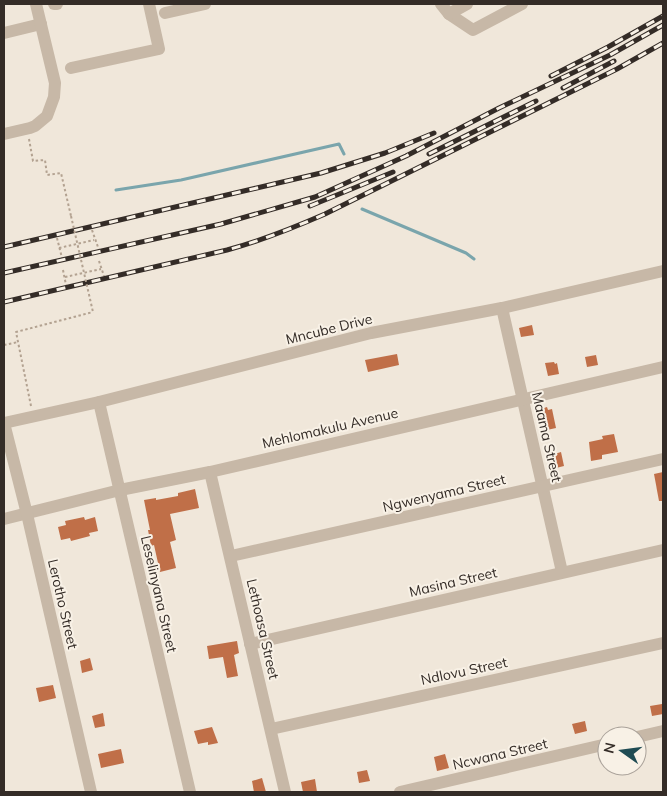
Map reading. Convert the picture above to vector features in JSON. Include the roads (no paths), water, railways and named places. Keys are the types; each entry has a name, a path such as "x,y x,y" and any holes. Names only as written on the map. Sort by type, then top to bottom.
{"street":[{"path":"4,134 35,126 46,116 54,97 55,84 36,4"},
{"path":"72,68 159,49 148,4"},
{"path":"165,13 205,4"},
{"path":"445,9 467,4"},
{"path":"445,9 473,30 522,4"},
{"path":"4,33 41,24"},
{"name":"Mncube Drive","path":"4,423 99,402 371,333 502,308 663,271"},
{"name":"Maama Street","path":"502,308 562,572"},
{"name":"Mehlomakulu Avenue","path":"4,519 120,490 210,472 522,398 663,367"},
{"name":"Leselinyana Street","path":"99,402 190,792"},
{"name":"Lerotho Street","path":"4,423 27,514 91,792"},
{"name":"Ngwenyama Street","path":"231,556 663,459"},
{"name":"Lethoasa Street","path":"210,472 285,792"},
{"name":"Masina Street","path":"250,644 663,550"},
{"name":"Ndlovu Street","path":"271,728 663,642"},
{"path":"647,736 663,732"},
{"name":"Ncwana Street","path":"400,792 597,746"}],"waterway":[{"path":"116,190 181,180 339,144 344,154"},
{"path":"362,209 466,253 474,259"}],"railway":[{"path":"551,76 663,16"},
{"path":"4,273 221,224 315,197 406,156 499,108 610,55 663,25"},
{"path":"4,302 227,250 289,229 325,214 617,69 663,43"},
{"path":"563,88 614,61"},
{"path":"429,154 536,101"},
{"path":"4,247 321,173 385,153 434,133"},
{"path":"310,206 393,172"}]}
